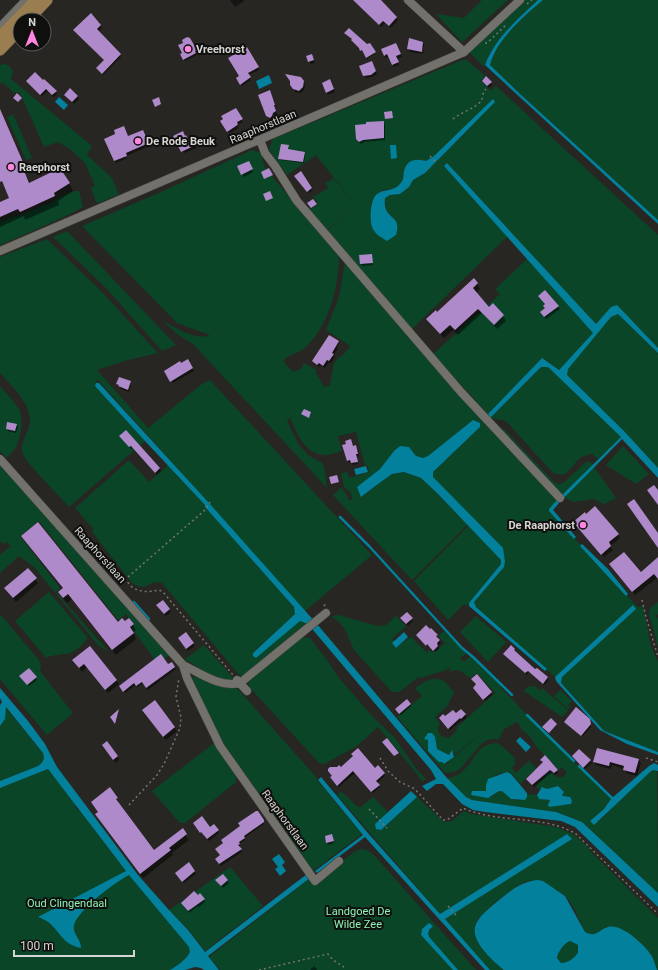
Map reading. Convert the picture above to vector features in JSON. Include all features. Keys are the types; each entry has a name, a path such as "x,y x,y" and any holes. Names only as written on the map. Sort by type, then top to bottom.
{"main road":[{"path":"0,37 36,0"},
{"path":"36,12 47,0"},
{"path":"0,50 12,37"}],"street":[{"path":"0,27 26,0"},
{"path":"408,0 464,52"},
{"name":"Raaphorstlaan","path":"0,251 464,52 520,0"},
{"path":"260,140 265,153 276,166 297,201 461,392 560,498"},
{"name":"Raaphorstlaan","path":"0,459 183,665 222,683 233,685 238,681"},
{"path":"247,691 238,681 326,613"},
{"name":"Raaphorstlaan","path":"183,665 187,678 220,746 316,883 339,861"}],"path":[{"path":"453,119 462,112 479,103 482,100 482,94 486,89"},
{"path":"430,156 436,163"},
{"path":"128,576 205,510 210,502"},
{"path":"78,526 137,591 144,592 159,590 163,592 238,681"},
{"path":"642,600 658,657"},
{"path":"129,805 160,769 180,728 181,717 176,697 177,684 181,674"},
{"path":"380,758 388,771 400,782 415,790 443,820 447,820 463,808 485,815 556,825 570,830 576,834 658,914"},
{"path":"646,758 658,762"},
{"path":"369,809 386,828"},
{"path":"448,906 456,915"},
{"path":"259,970 328,954 333,960 344,967"},
{"path":"277,970 278,966"}],"green space":[{"path":"482,0 508,0 462,42 436,14 464,18"},
{"path":"523,0 538,0 507,30 488,57 484,67 469,52"},
{"path":"543,0 658,0 658,220 490,65 505,37"},
{"path":"462,60 467,60 485,76 481,81 491,91 496,86 658,235 658,348 611,307 596,324 447,163 444,166 508,236 411,330 326,231 356,205 325,231 307,210 318,204 313,197 328,188 325,182 331,181 333,178 353,202 316,155 287,175 269,150 273,139","holes":["495,102 425,173 413,180 409,187 400,194 390,195 385,198 385,206 387,211 397,221 371,203 383,190 393,189 399,185 404,178 405,167 416,159 426,161 434,156"]},
{"path":"0,65 8,65 13,71 11,79 92,146 87,155 112,178 119,194 99,203 96,202 91,188 95,186 85,163 70,149 58,142 44,147 19,92 14,93 2,82 0,84"},
{"path":"13,114 32,158 26,160 7,117"},
{"path":"252,150 261,153 265,168 339,256 339,268 335,292 327,316 321,328 306,347 283,361 293,372 301,369 304,363 316,370 316,373 324,387 330,385 334,363 350,346 326,330 339,297 345,262 445,379 557,500 549,511 638,607 643,606 651,646 658,662 658,752 604,731 561,683 562,677 633,605 555,677 476,607 474,602 504,567 505,562 464,510 433,478 433,472 480,427 480,423 473,420 428,456 423,458 416,456 409,447 394,451 380,469 357,487 362,497 392,474 404,472 421,478 468,524 412,580 333,495 341,488 346,493 349,500 353,500 350,492 344,487 341,473 347,472 349,478 369,472 367,465 365,465 356,432 338,436 342,451 321,455 313,452 304,444 290,418 287,421 299,445 308,455 322,463 327,488 193,344 177,334 162,320 191,335 210,335 177,323 82,226 161,192"},
{"path":"74,191 79,191 83,207 62,218 0,245 0,222 57,200 57,198"},
{"path":"67,231 176,345 162,351 106,288 53,237"},
{"path":"47,239 102,292 158,353 128,360 97,370 148,428 203,383 210,380 372,555 305,611 97,379 96,386 145,441 69,507 24,456 22,445 29,427 29,412 21,397 0,373 0,257"},
{"path":"528,258 593,333 559,370 542,358 488,414 433,354 500,294 495,289"},
{"path":"618,314 658,353 658,468 624,431 567,375 567,369 611,317"},
{"path":"541,367 548,367 621,437 598,459 592,454 583,456 566,473 563,474 552,472 506,421 490,418"},
{"path":"0,386 20,411 22,420 17,445 6,458 0,451"},
{"path":"498,426 505,430 554,482 559,484 563,483 586,462 590,462 593,465 561,496"},
{"path":"623,446 649,474 636,484 606,465"},
{"path":"129,460 149,482 168,465 294,607 295,614 253,652 256,658 300,620 308,624 243,677 240,676 162,583 158,582 142,587 132,583 92,532 94,530 75,508"},
{"path":"0,461 169,655 158,664 131,627 134,624 126,614 118,620 39,521 20,536 60,588 56,592 109,652 99,646 34,567 19,556 0,573 0,555 11,547 7,542 3,544 0,541"},
{"path":"594,467 616,498 604,504 593,499 574,502 564,498"},
{"path":"469,525 501,560 501,564 467,606 464,604 448,620 414,581"},
{"path":"49,592 87,637 87,639 75,651 46,658 15,621"},
{"path":"658,602 658,615 655,615 658,619 658,647 649,614 650,608"},
{"path":"0,614 38,659 41,665 40,671 72,712 72,714 47,735 0,679"},
{"path":"339,615 377,626 386,625 396,616 406,626 392,639 394,641 392,644 396,648 411,637 427,653 429,650 432,652 436,651 445,643 438,636 444,631 467,653 460,658 464,662 470,656 500,684 501,688 515,702 515,704 517,703 518,706 611,799 604,809 590,821 598,822 636,784 651,772 657,770 658,893 582,822 556,812 472,800 466,797 447,778 456,776 463,771 484,747 490,744 498,743 515,758 515,764 512,768 516,773 529,761 536,768 520,784 512,774 507,772 495,775 486,785 487,791 472,791 491,797 499,791 502,791 513,799 519,801 527,797 527,794 537,795 539,799 550,800 550,802 563,805 571,804 563,796 558,786 547,789 542,787 540,790 536,787 549,772 560,778 567,773 562,767 559,770 521,729 517,722 504,729 499,739 490,739 482,743 461,768 455,772 445,773 397,717 422,696 415,688 430,680 441,680 445,682 454,692 448,705 435,717 440,723 438,728 442,737 449,737 454,734 458,726 495,693 477,673 470,678 459,670 450,671 449,667 446,670 421,678 419,677 399,692 392,692 354,650 344,628 331,616","holes":["487,728 444,766 444,764 428,751 428,740 434,735 436,749 449,755 453,751 455,755"]},
{"path":"476,616 506,642 488,662 460,632"},
{"path":"302,637 310,638 339,678 372,716 395,738 417,770 426,779 423,782 378,727 357,746 324,764 319,763 250,688 248,684 250,681"},
{"path":"204,645 235,680 232,682 211,676 190,662 184,660"},
{"path":"198,676 236,687 317,778 317,780 362,834 313,871 293,843 300,832 296,833 292,842 287,834 289,832 282,826 224,744 211,720 192,677"},
{"path":"535,686 540,691 542,688 568,710 562,717 524,691 527,687"},
{"path":"560,690 572,701 568,705 570,707 568,709 554,696"},
{"path":"5,707 43,753 44,759 38,766 0,781 0,726 5,717"},
{"path":"214,743 236,776 236,782 185,823 180,823 152,791"},
{"name":"Oud Clingendaal","path":"48,769 76,805 75,807 80,811 108,848 189,947 190,952 184,961 170,970 0,970 0,788"},
{"path":"342,792 358,807 361,807 373,797 388,812 375,824 386,826 417,797 444,822 452,821 464,811 471,814 556,827 573,834 589,848 590,851 658,918 658,970 651,955 635,937 607,927 594,934 585,932 574,909 566,897 548,886 537,882 528,881 515,887 499,899 479,918 476,923 475,936 477,942 504,970 490,970 444,919 571,838 567,834 440,914 337,795"},
{"name":"Landgoed De Wilde Zee","path":"361,849 367,850 374,855 476,970 220,970 209,957 310,878 319,880 354,852"},
{"path":"230,867 263,906 205,951 188,929 169,910"},
{"path":"570,941 578,945 578,953 571,960 561,963 557,958 559,953"}],"water":[{"path":"538,0 543,0 519,21 504,38 493,56 490,65 658,220 658,224 485,65 489,55 501,38"},
{"path":"269,75 272,83 259,89 256,81"},
{"path":"59,97 68,105 64,110 55,102"},
{"path":"493,99 495,102 425,173 413,180 409,187 400,194 390,195 385,198 386,210 397,223 396,235 387,241 377,234 372,226 371,211 373,201 377,194 397,187 403,178 404,170 409,162 417,160 426,161 434,156"},
{"path":"390,145 396,145 397,158 391,159"},
{"path":"447,163 596,324 611,307 617,305 658,348 658,353 618,314 611,317 568,369 567,375 624,431 658,468 658,478 622,439 564,498 561,496 621,437 548,367 541,367 490,418 488,414 542,358 559,370 593,333 444,166"},
{"path":"96,383 99,383 209,503 317,624 447,778 466,797 472,800 556,812 582,822 658,893 658,907 575,827 561,821 473,810 462,804 443,784 436,784 427,791 422,786 436,779 431,770 308,624 300,621 256,658 253,656 253,653 295,614 294,607 205,507 205,505 95,386"},
{"path":"473,420 480,423 480,427 433,472 433,477 503,548 505,562 504,567 474,602 476,607 547,669 545,671 469,606 469,603 501,564 501,560 438,494 421,478 404,472 392,474 361,497 357,487 380,469 394,451 400,446 409,447 416,456 423,458 428,456"},
{"path":"366,466 368,472 356,475 354,469"},
{"path":"557,500 559,503 553,510 576,537 574,539 549,511"},
{"path":"582,544 608,569 628,594 626,596 580,546"},
{"path":"633,605 636,609 562,677 561,683 604,731 658,752 658,755 627,744 600,730 556,681 555,677"},
{"path":"404,632 408,637 396,648 392,643"},
{"path":"0,688 45,744 57,767 138,875 188,930 205,952 307,874 310,878 208,956 219,970 204,970 195,967 185,970 170,970 186,958 190,952 189,947 129,875 89,904 82,912 74,925 75,934 80,942 81,948 73,946 63,938 51,924 38,917 126,871 48,769 0,788 0,781 38,766 44,757 43,753 6,707 5,719 0,726 0,705 2,702 0,698"},
{"path":"428,733 432,733 435,737 437,749 449,755 452,750 454,757 444,764 439,762 428,751 428,740 424,739"},
{"path":"520,737 531,747 526,752 516,741"},
{"path":"654,763 658,765 658,771 653,770 650,772 594,825 590,821 604,809 611,799 609,796 612,798"},
{"path":"507,772 511,774 527,793 525,800 511,799 502,791 499,791 488,798 471,795 472,791 486,791 488,779"},
{"path":"321,777 367,832 440,914 567,834 572,839 445,919 490,970 485,970 365,837 317,873 315,871 363,835 318,780"},
{"path":"558,786 564,792 562,795 563,796 570,797 572,801 571,804 549,807 548,805 550,800 539,799 537,795 542,787 547,789"},
{"path":"411,791 417,797 381,830 376,829 375,824"},
{"path":"279,854 285,862 282,865 286,871 280,876 275,869 278,867 272,859"},
{"path":"531,881 543,881 565,896 585,932 595,934 608,927 619,928 626,931 648,951 653,958 657,970 504,970 493,961 478,942 475,935 477,922 490,907 512,890","holes":["570,941 578,945 578,953 568,961 561,963 557,958 564,946"]},
{"path":"429,923 433,926 429,930 428,934 430,938 458,970 453,970 421,935 422,929"}],"building":[{"path":"353,0 381,0 397,17 389,26 383,21 379,25"},
{"path":"91,13 101,25 97,29 121,54 102,74 96,68 104,60 73,30"},
{"path":"349,28 367,44 370,43 376,52 366,58 362,50 360,51 351,40 352,39 344,33"},
{"name":"Vreehorst","path":"187,37 190,38 197,50 195,51 196,53 183,60 180,54 182,53 178,45 183,43 182,40"},
{"path":"409,38 423,42 422,52 407,49"},
{"path":"396,43 401,54 396,56 399,62 392,65 387,54 384,56 381,49"},
{"path":"247,47 259,67 248,73 251,77 240,85 236,78 239,76 228,58"},
{"path":"312,54 314,60 308,62 306,56"},
{"path":"372,61 376,71 371,75 363,76 359,66"},
{"path":"35,72 57,91 52,95 46,89 40,95 26,81"},
{"path":"285,74 301,77 304,81 303,87 299,91 293,89"},
{"path":"486,76 492,82 487,86 482,81"},
{"path":"330,79 334,89 326,93 322,83"},
{"path":"70,88 78,96 72,102 64,95"},
{"path":"270,90 276,111 270,118 266,116 258,95"},
{"path":"17,93 22,98 18,102 13,98"},
{"path":"159,97 161,104 155,107 152,100"},
{"path":"236,108 243,119 237,122 238,124 236,126 227,132 220,121 223,119 221,116"},
{"name":"Raephorst","path":"0,109 23,162 21,163 29,183 60,168 70,183 54,193 55,196 20,212 18,209 0,217 0,202 9,198 2,181 0,182"},
{"path":"392,111 393,118 385,119 384,112"},
{"path":"384,121 384,138 363,140 359,142 356,139 355,125 366,124 366,122"},
{"path":"124,126 128,136 143,130 149,143 126,153 127,156 114,161 104,139 115,134 114,130"},
{"path":"183,131 189,141 194,139 196,145 181,152 173,136"},
{"path":"281,144 289,145 288,149 305,152 303,162 278,159"},
{"path":"249,161 253,169 241,175 237,166"},
{"path":"269,168 273,175 264,179 261,172"},
{"path":"301,171 312,188 307,192 294,176"},
{"path":"270,191 273,198 266,201 263,194"},
{"path":"313,199 317,204 311,208 307,203"},
{"path":"372,254 373,263 360,264 359,255"},
{"path":"474,278 478,283 473,288 489,307 493,303 504,315 494,325 478,309 455,330 450,325 440,334 426,319 436,310 437,312"},
{"path":"545,290 559,306 544,317 540,312 545,308 543,306 545,304 538,296"},
{"path":"329,335 339,341 332,353 334,354 323,366 319,363 317,365 312,361"},
{"path":"188,359 193,368 170,382 164,371 180,361 181,363"},
{"path":"119,377 131,381 128,390 116,384"},
{"path":"304,409 311,412 309,418 301,414"},
{"path":"7,422 17,424 15,431 6,429"},
{"path":"126,430 160,468 155,473 131,446 129,447 119,436"},
{"path":"351,439 353,446 356,445 358,462 351,463 350,460 347,461 342,445 346,444 345,441"},
{"path":"337,475 339,482 331,484 329,477"},
{"path":"654,485 658,490 658,505 647,490"},
{"path":"634,499 658,533 658,548 627,504"},
{"path":"595,506 619,534 609,542 611,546 601,555 573,522"},
{"path":"38,522 118,622 122,618 125,621 129,618 134,624 130,627 134,633 112,650 68,594 63,598 58,592 63,588 21,536"},
{"path":"624,552 641,572 658,557 658,579 654,574 632,592 609,564"},
{"path":"28,568 37,578 13,598 4,588"},
{"path":"163,600 170,609 164,614 156,605"},
{"path":"407,612 413,618 406,624 400,618"},
{"path":"426,625 438,635 436,636 440,640 437,643 438,646 433,651 416,635"},
{"path":"186,632 194,643 186,649 178,638"},
{"path":"511,645 515,649 514,650 535,669 537,668 548,677 543,684 528,671 525,673 503,654"},
{"path":"90,646 117,680 105,690 84,664 79,668 72,660"},
{"path":"161,654 168,664 172,662 175,667 146,688 142,682 136,686 134,683 123,692 119,686"},
{"path":"29,668 37,677 27,685 19,676"},
{"path":"477,674 492,692 483,700 473,688 476,684 471,679"},
{"path":"407,699 411,704 399,714 395,709"},
{"path":"155,700 175,727 163,737 142,710"},
{"path":"576,707 590,719 591,724 581,736 564,722"},
{"path":"119,709 115,724 110,717"},
{"path":"461,709 466,714 448,729 439,718 443,714 445,716 453,710 456,713"},
{"path":"551,718 557,724 549,733 542,727"},
{"path":"387,738 399,753 394,756 382,742"},
{"path":"107,741 118,756 113,760 102,745"},
{"path":"358,748 375,768 378,765 385,773 376,781 380,785 371,792 353,771 337,786 330,777 332,776 328,771 330,767 337,767 339,765 341,767 353,756 351,754"},
{"path":"597,748 639,759 635,773 623,770 624,766 610,762 609,766 593,762"},
{"path":"579,749 591,760 583,768 572,756"},
{"path":"545,755 558,770 554,773 550,770 532,785 526,779 543,762 540,760"},
{"path":"110,787 118,798 116,799 154,850 183,828 187,834 169,848 171,850 140,874 95,814 98,812 91,802"},
{"path":"258,811 264,822 244,836 245,838 239,842 240,844 238,845 242,849 219,864 215,859 220,855 215,849 223,843 221,840 240,826 238,823"},
{"path":"202,816 210,827 214,824 219,830 207,839 201,832 200,833 193,823"},
{"path":"332,834 334,841 326,843 325,836"},
{"path":"189,862 195,871 182,882 175,873"},
{"path":"223,874 228,880 221,886 215,880"},
{"path":"194,891 198,895 200,893 205,899 188,911 181,903"}],"waterway":[{"path":"340,517 369,546 462,648 512,695"},
{"path":"134,602 149,619"},
{"path":"527,715 574,761"},
{"path":"579,766 612,798"}],"place":[{"name":"Vreehorst","path":"188,49"},
{"name":"De Rode Beuk","path":"138,141"},
{"name":"Raephorst","path":"11,167"},
{"name":"De Raaphorst","path":"583,525"}]}
